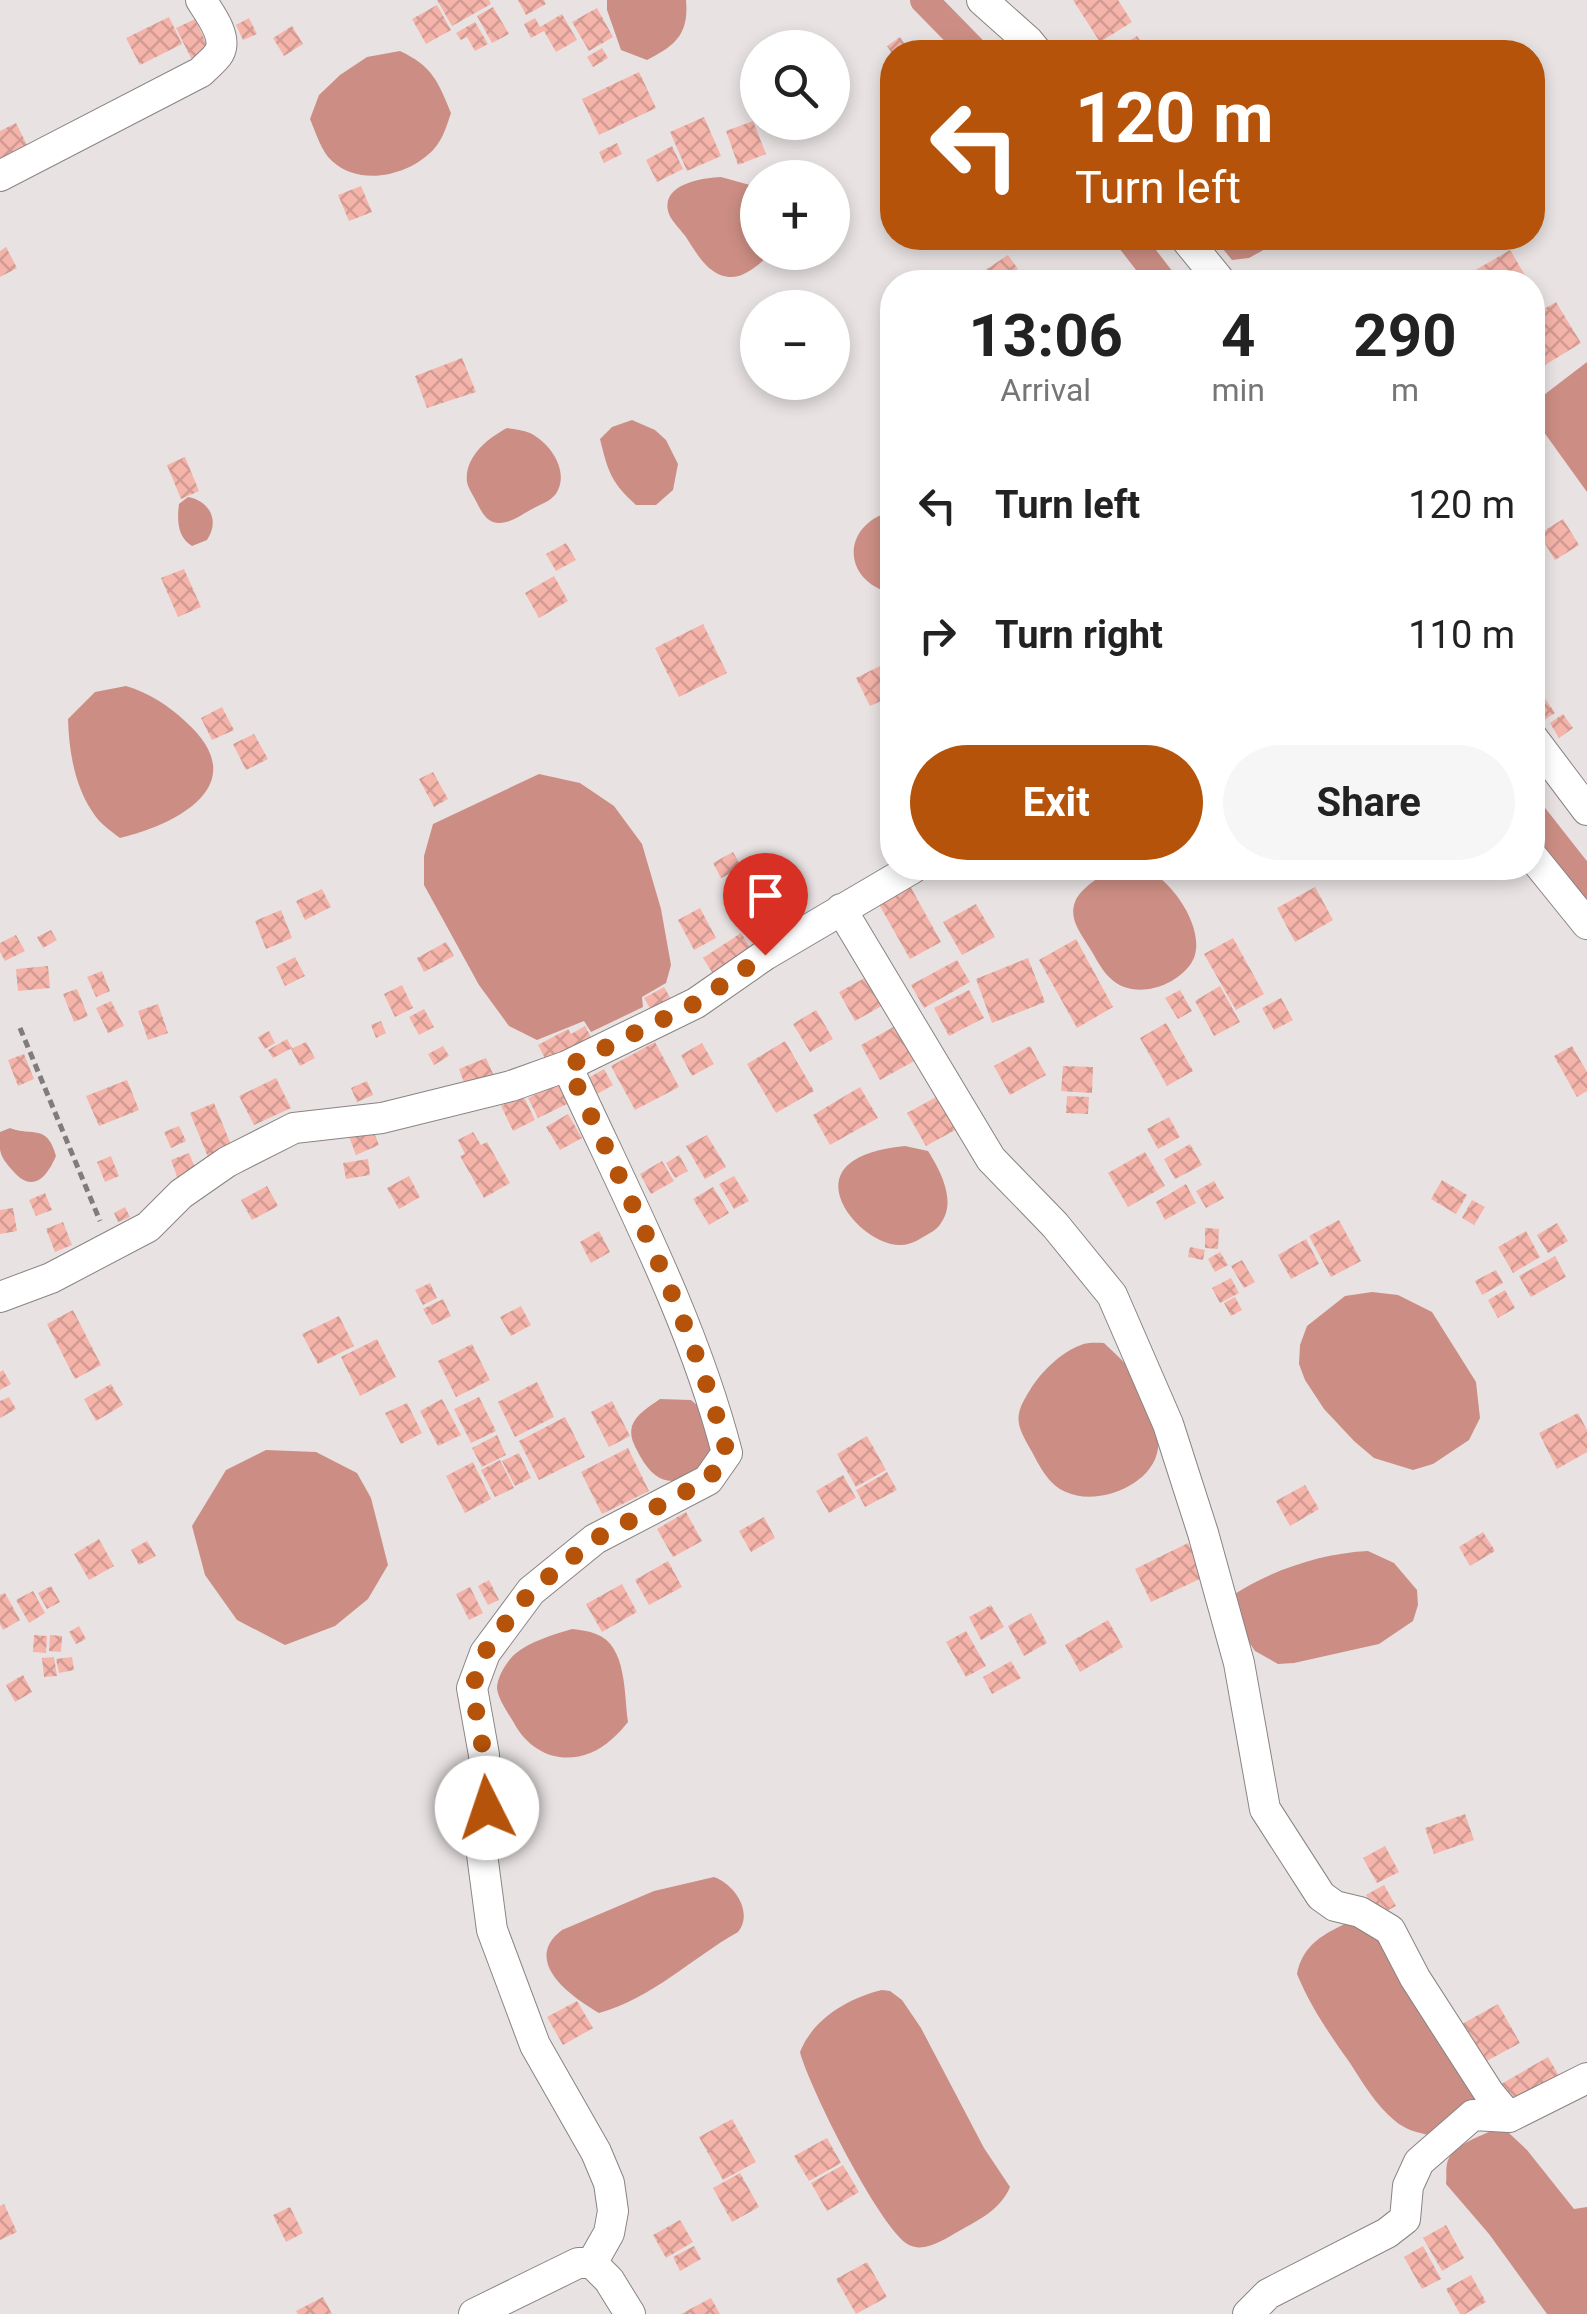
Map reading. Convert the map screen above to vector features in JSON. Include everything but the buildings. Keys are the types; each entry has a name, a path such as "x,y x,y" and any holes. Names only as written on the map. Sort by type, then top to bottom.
{"street":[{"path":"0,176 201,72 222,44 216,22 202,0"},
{"path":"982,0 1024,40"},
{"path":"1195,250 1211,270"},
{"path":"1545,753 1587,810"},
{"path":"1545,872 1587,924"},
{"path":"0,1296 51,1278 148,1227 180,1194 226,1162 294,1128 382,1118 511,1086 568,1066 696,1003 765,955 892,880"},
{"path":"841,908 991,1159 1055,1224 1112,1295 1168,1424 1203,1532 1239,1664 1265,1809 1321,1896 1390,1930 1415,1978 1489,2093 1509,2117"},
{"path":"568,1066 683,1318 727,1453 708,1480 595,1539 531,1591 485,1652 472,1688 484,1755 487,1808 480,1840 492,1930 535,2045 596,2152 609,2183 613,2211 609,2233 592,2263"},
{"path":"1248,2314 1268,2294 1388,2233 1404,2219 1408,2186 1419,2162 1473,2116 1509,2117 1587,2078"},
{"path":"474,2314 578,2262 592,2263 609,2280 630,2314"}],"path":[{"path":"20,1028 110,1247"}],"shaded area":[{"path":"607,0 686,0 683,30 666,49 647,60 621,50"},
{"path":"400,51 427,69 442,92 451,113 442,136 424,158 398,172 370,176 343,169 325,152 310,119 319,95 367,57"},
{"path":"721,177 740,182 740,270 751,270 748,272 732,277 717,273 704,263 673,221 668,211 671,194 695,181"},
{"path":"1224,250 1263,250 1249,258 1232,260"},
{"path":"1587,362 1587,492 1545,434 1545,394"},
{"path":"632,420 655,430 666,440 678,464 673,490 656,505 636,505 616,483 605,460 600,439 612,427"},
{"path":"507,428 530,433 544,443 561,474 556,493 548,501 498,523 481,510 467,473 479,449"},
{"path":"188,497 207,507 213,519 207,540 192,546 183,538 178,522 179,504"},
{"path":"880,516 880,588 864,578 854,554 855,541"},
{"path":"126,686 165,705 186,722 205,744 213,764 211,782 201,798 185,811 164,823 120,838 98,820 83,795 72,758 68,719 95,692"},
{"path":"539,774 580,783 614,806 642,844 661,909 671,965 666,983 642,997 643,1007 591,1032 584,1021 537,1040 509,1026 479,985 424,885 424,856 433,824"},
{"path":"1162,880 1178,898 1193,926 1195,953 1190,965 1173,980 1151,989 1128,988 1109,977 1073,913 1078,897 1093,882"},
{"path":"10,1128 44,1135 52,1146 56,1156 39,1180 20,1178 3,1158 0,1132"},
{"path":"905,1146 928,1151 942,1176 947,1205 936,1229 901,1245 887,1243 860,1226 848,1214 838,1186 842,1172 853,1161 871,1152"},
{"path":"1372,1292 1398,1295 1432,1312 1476,1382 1480,1418 1469,1440 1433,1464 1413,1470 1374,1458 1354,1441 1324,1409 1299,1364 1307,1326 1345,1296"},
{"path":"1104,1343 1139,1382 1154,1421 1158,1448 1146,1473 1122,1490 1079,1496 1060,1489 1046,1475 1023,1435 1019,1415 1035,1383 1059,1358 1084,1344"},
{"path":"660,1399 691,1400 698,1406 712,1443 705,1468 677,1481 654,1474 632,1438 637,1418"},
{"path":"266,1450 316,1452 357,1473 371,1498 388,1565 368,1599 335,1626 285,1645 237,1620 205,1575 192,1526 226,1470"},
{"path":"1368,1551 1394,1563 1417,1590 1413,1621 1379,1644 1294,1663 1278,1664 1255,1651 1235,1621 1233,1595 1298,1564"},
{"path":"572,1629 596,1634 614,1648 622,1672 628,1722 599,1749 586,1755 558,1757 523,1736 501,1701 497,1684 506,1665 521,1649"},
{"path":"714,1877 740,1900 744,1916 738,1932 636,1998 599,2013 564,1988 548,1966 551,1942 562,1930 654,1891"},
{"path":"1349,1922 1375,1928 1479,2090 1474,2103 1430,2135 1402,2126 1375,2100 1321,2020 1297,1974 1309,1948"},
{"path":"882,1990 902,2000 921,2028 984,2148 1010,2187 1001,2202 982,2218 928,2246 909,2245 881,2214 831,2124 800,2052 814,2030 833,2012"},
{"path":"1494,2130 1509,2133 1527,2150 1574,2209 1587,2207 1587,2314 1547,2314 1489,2234 1446,2184 1447,2164 1453,2153"}],"waterway":[{"path":"924,0 963,40"},
{"path":"1138,250 1154,270"},
{"path":"1545,831 1587,884"}],"route":[{"path":"487,1808 484,1755 472,1688 485,1652 531,1591 595,1539 708,1480 727,1453 683,1318 568,1066 696,1003 765,955"}]}
